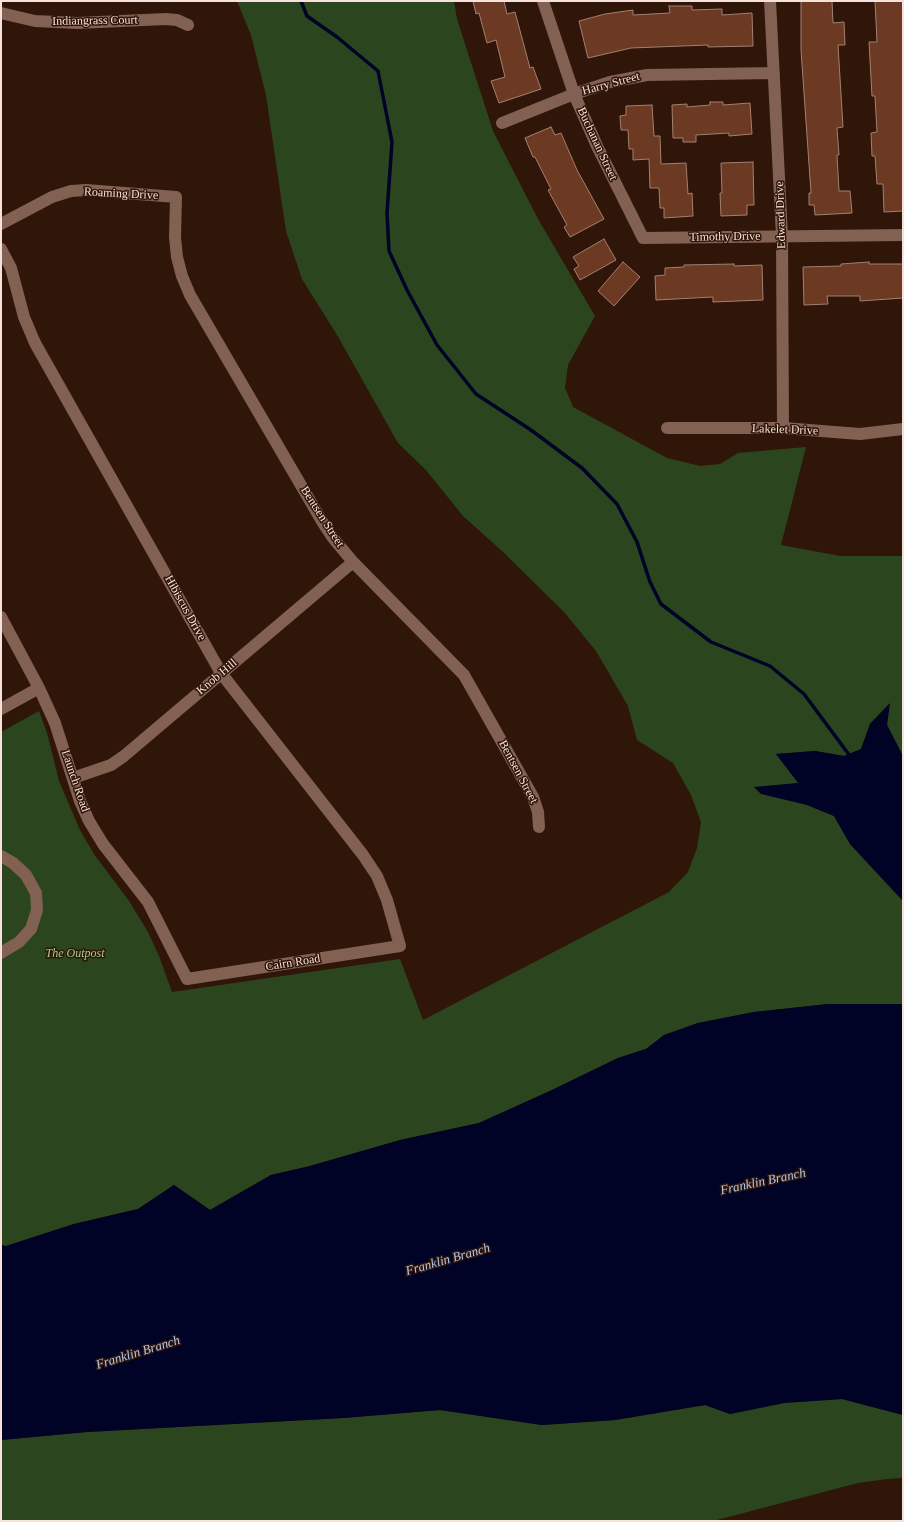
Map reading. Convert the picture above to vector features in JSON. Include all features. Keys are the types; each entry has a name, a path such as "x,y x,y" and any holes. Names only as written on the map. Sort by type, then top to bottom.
{"street":[{"name":"Buchanan Street","path":"543,1 574,94 597,146 643,238"},
{"name":"Edward Drive","path":"770,1 782,236 783,428"},
{"name":"Indiangrass Court","path":"1,13 42,21 77,23 166,19 177,20 188,25"},
{"name":"Harry Street","path":"502,123 574,94 610,82 647,75 774,73"},
{"name":"Roaming Drive","path":"1,224 52,197 71,192 86,190 176,197"},
{"name":"Bentsen Street","path":"176,197 175,238 177,257 182,276 190,295 322,523 353,562 464,675 532,797 538,812 539,827"},
{"name":"Timothy Drive","path":"643,238 903,235"},
{"name":"Hibiscus Drive","path":"1,249 11,268 24,317 35,343 221,673 363,855 377,876 387,900 400,946"},
{"name":"Lakelet Drive","path":"667,428 783,428 860,434 903,429"},
{"name":"Knob Hill","path":"73,778 111,765 124,756 353,562"},
{"name":"Launch Road","path":"1,617 39,688 55,723 80,801 89,821 103,844 148,902 187,979"},
{"path":"1,709 39,688"},
{"path":"1,856 13,863 26,875 36,893 37,910 31,929 19,942 1,953"},
{"name":"Cairn Road","path":"187,979 400,946"}],"green space":[{"name":"The Outpost","path":"237,1 454,1 457,19 493,131 538,219 595,316 568,365 565,388 573,407 667,458 700,466 720,464 738,453 806,447 781,545 840,556 903,556 903,756 887,725 889,704 870,724 861,749 844,756 815,751 776,754 799,783 783,785 807,805 834,816 850,844 903,901 903,1004 828,1004 754,1012 698,1023 664,1035 646,1049 618,1058 479,1123 400,1140 310,1166 271,1175 210,1210 174,1185 138,1209 74,1224 6,1246 1,1245 1,732 39,711 47,733 59,781 80,830 94,854 129,901 148,932 159,956 172,992 400,959 423,1020 669,892 688,872 697,848 701,822 691,795 673,763 637,740 628,706 596,651 564,612 502,551 463,516 426,470 398,443 337,335 302,279 286,231 266,95 251,35"},
{"path":"842,1399 903,1415 903,1478 858,1483 713,1521 1,1521 1,1440 87,1432 343,1418 440,1410 542,1425 615,1420 705,1405 730,1414 784,1403"}],"water":[{"path":"890,703 887,725 903,756 903,901 850,844 834,816 807,805 761,794 754,787 798,783 776,754 815,751 844,756 861,749 870,724"},
{"name":"Franklin Branch","path":"828,1004 903,1004 903,1415 842,1399 784,1403 730,1414 705,1405 615,1420 542,1425 440,1410 343,1418 87,1432 1,1440 1,1245 6,1246 74,1224 138,1209 174,1185 210,1210 271,1175 310,1166 400,1140 479,1123 618,1058 646,1049 664,1035 698,1023 754,1012"}],"building":[{"path":"473,1 504,1 507,14 515,12 530,68 533,67 541,89 499,103 491,81 505,77 496,40 487,43 479,13 476,14"},
{"path":"801,1 832,1 833,23 844,22 845,45 838,45 843,127 837,128 839,155 837,155 839,191 850,191 852,213 815,215 814,205 809,205 809,193 811,193 801,50"},
{"path":"875,1 903,1 903,211 884,212 883,184 877,184 875,156 872,156 871,133 877,132 875,96 872,96 869,42 877,42"},
{"path":"669,6 692,6 692,10 722,9 722,15 752,13 753,46 708,47 708,45 631,48 588,58 579,21 605,14 633,10 633,15 670,13"},
{"path":"710,102 723,102 723,105 750,103 752,134 729,136 729,133 696,135 696,142 683,142 683,138 673,138 672,105 687,104 687,107 710,105"},
{"path":"652,105 654,136 660,136 661,164 686,163 688,194 692,193 693,216 664,218 664,208 660,208 659,188 650,188 649,159 633,160 633,149 629,149 628,130 621,130 620,116 626,115 626,106"},
{"path":"551,127 555,135 561,133 577,170 604,219 570,237 564,227 567,225 548,190 551,189 535,157 533,157 525,138"},
{"path":"753,162 754,205 747,205 747,215 721,216 721,163"},
{"path":"604,239 616,260 580,280 574,269 579,266 573,257"},
{"path":"623,262 640,277 614,306 598,291"},
{"path":"869,262 869,264 903,264 903,298 860,301 860,296 827,296 828,304 804,305 803,267 841,266 841,264"},
{"path":"734,264 734,266 762,265 763,300 713,302 713,297 656,300 655,276 665,275 665,268 684,267 684,265"}],"waterway":[{"path":"301,1 307,16 337,37 378,71 392,142 387,213 389,251 407,290 437,345 476,394 531,430 582,468 617,504 637,542 650,582 661,604 711,642 770,666 804,694 850,756"}]}
